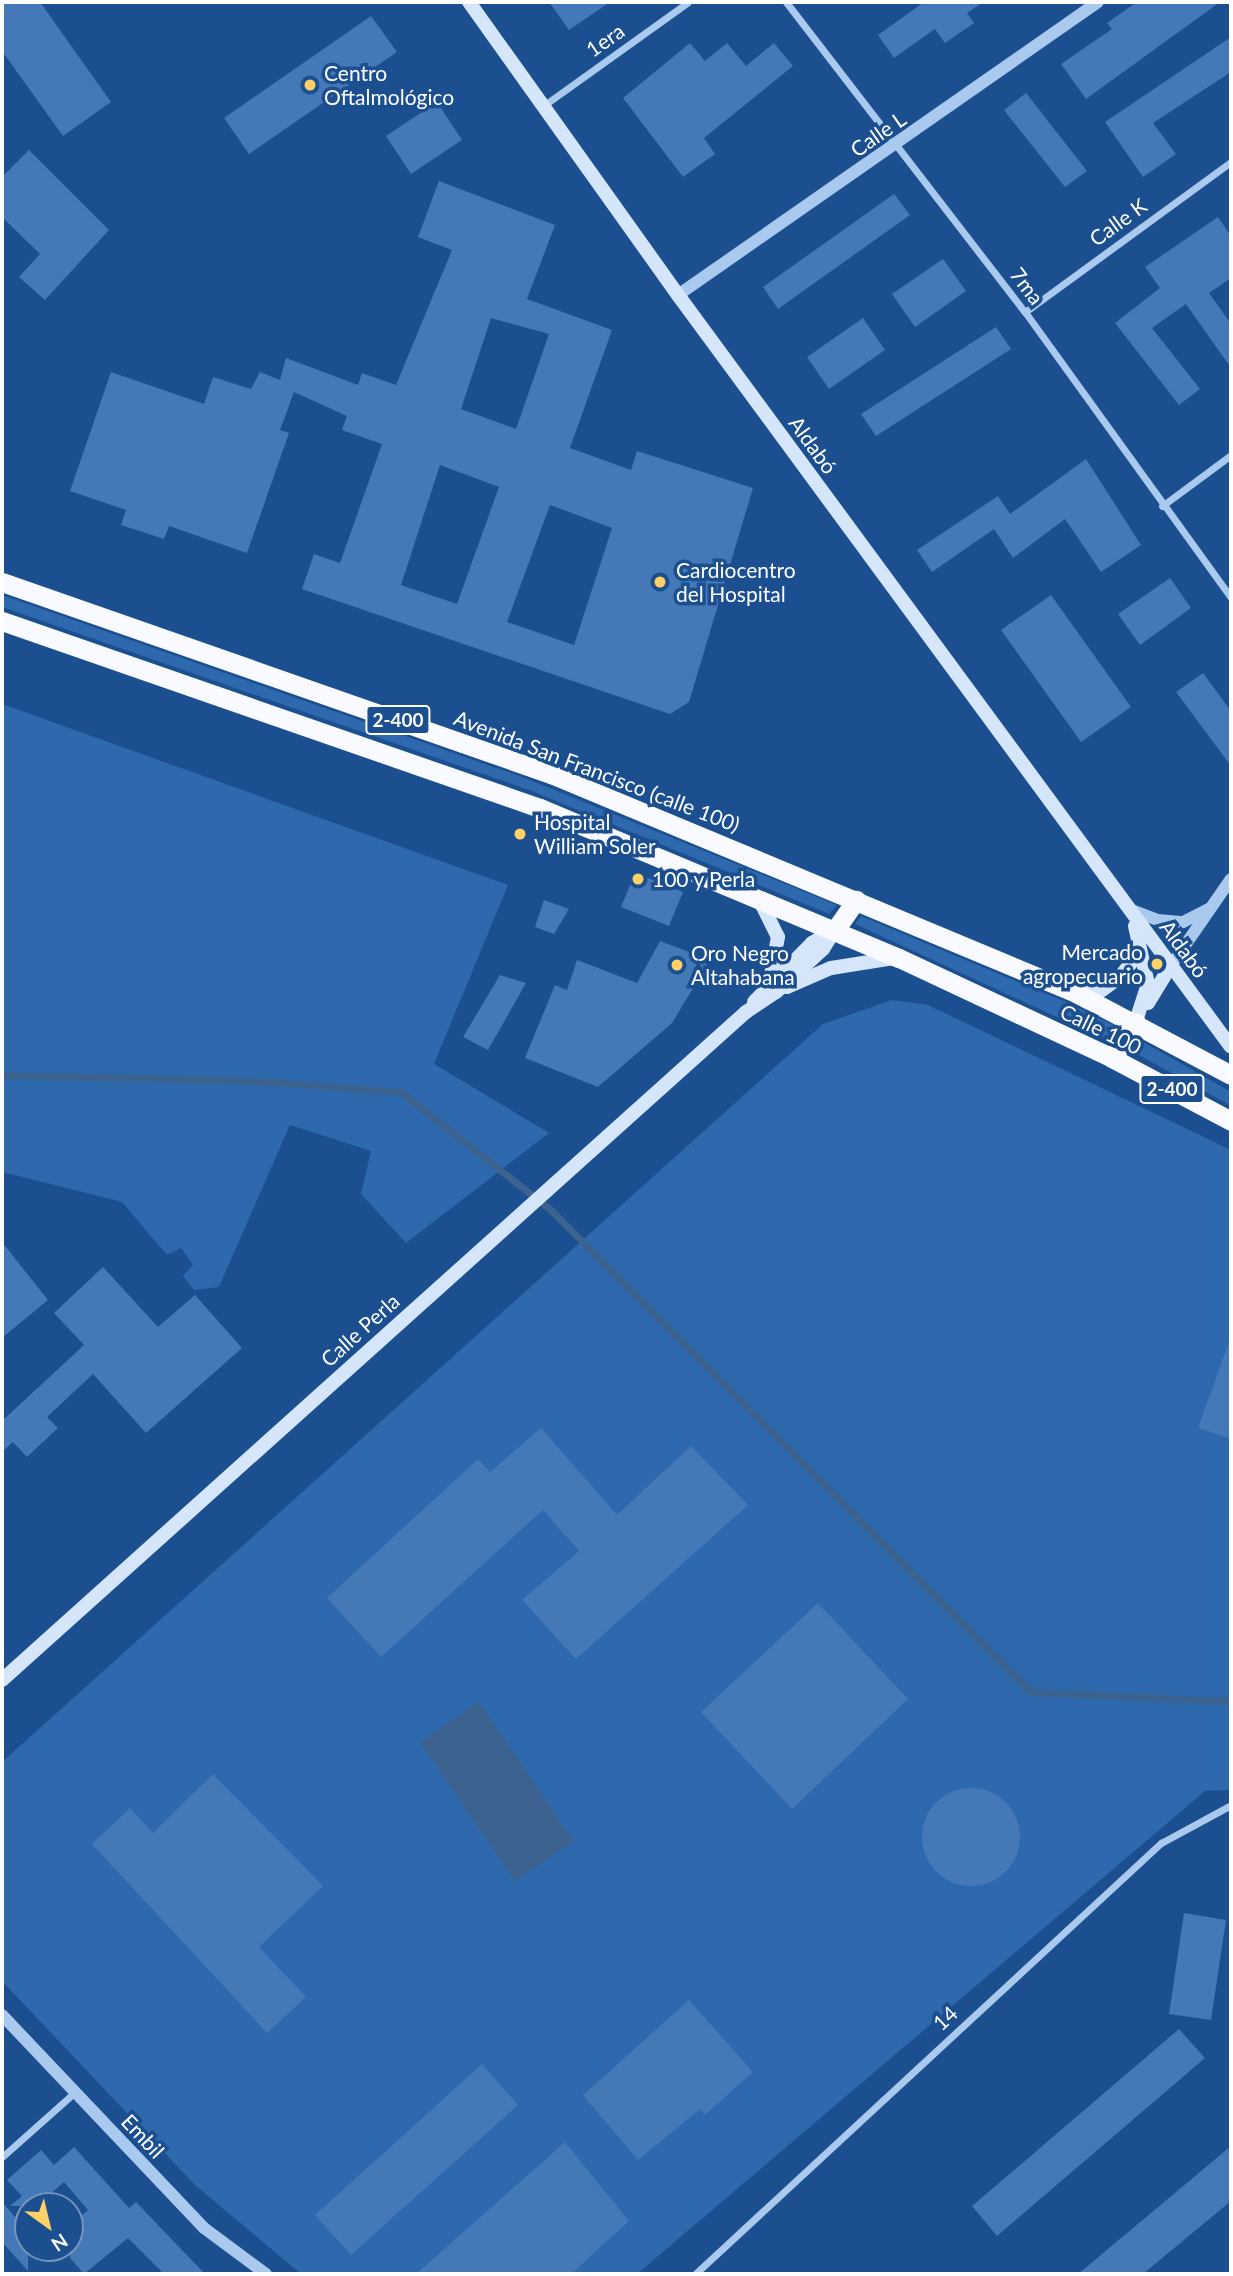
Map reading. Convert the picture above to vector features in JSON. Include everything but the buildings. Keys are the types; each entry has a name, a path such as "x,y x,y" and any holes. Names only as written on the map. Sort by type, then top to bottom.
{"highway":[{"name":"Avenida San Francisco (calle 100)","path":"2,582 551,774 856,900"},
{"name":"2-400","path":"2,621 540,808 835,930"},
{"path":"835,930 856,900"},
{"name":"Calle 100","path":"856,900 1076,992 1231,1075"},
{"name":"Calle 100","path":"835,930 1112,1058 1231,1121"},
{"path":"1112,1058 1136,1022"}],"main road":[{"name":"Aldabó","path":"469,2 678,295 1231,1047"},
{"path":"760,901 778,937 773,986 863,960 899,958"},
{"name":"Aldabó","path":"1129,909 1140,939 1148,984 1136,1022"},
{"name":"Calle Perla","path":"2,1680 773,986 823,949 835,930"},
{"path":"1076,992 1102,990 1120,977 1134,959 1140,939"},
{"path":"1136,1022 1170,967"}],"street":[{"name":"1era","path":"542,106 688,2"},
{"name":"7ma","path":"786,2 1025,312 1162,506 1231,598"},
{"name":"Calle L","path":"678,295 1098,2"},
{"name":"Calle K","path":"1025,312 1231,162"},
{"path":"1162,506 1231,455"},
{"path":"1170,967 1231,878"},
{"path":"1129,909 1158,920 1183,922 1210,909"},
{"name":"14","path":"695,2274 1161,1843 1231,1805"},
{"name":"Embil","path":"2,2015 204,2228 266,2274"},
{"path":"2,2157 75,2092"}],"shaded area":[{"path":"2,595 525,778 837,905 829,914 532,791 2,607"},
{"path":"2,704 508,885 434,1064 549,1133 406,1243 361,1194 371,1151 290,1125 219,1287 194,1290 183,1276 193,1265 181,1248 167,1255 122,1202 2,1172"},
{"path":"861,916 1073,1005 1121,1029 1113,1042 855,924"},
{"path":"892,1000 928,1005 1231,1150 1231,1790 1205,1791 637,2274 301,2274 195,2185 2,1981 2,1762 823,1024"},
{"path":"1136,1038 1231,1092 1231,1106 1128,1049"},
{"path":"479,1702 574,1841 515,1881 420,1742"}],"waterway":[{"path":"2,1075 258,1081 401,1092 551,1210 1031,1692 1231,1701"}],"place":[{"name":"Centro Oftalmológico","path":"310,85"},
{"name":"Cardiocentro del Hospital","path":"660,582"},
{"name":"Hospital William Soler","path":"520,834"},
{"name":"100 y Perla","path":"638,879"},
{"name":"Mercado agropecuario","path":"1157,964"},
{"name":"Oro Negro Altahabana","path":"677,965"}]}
